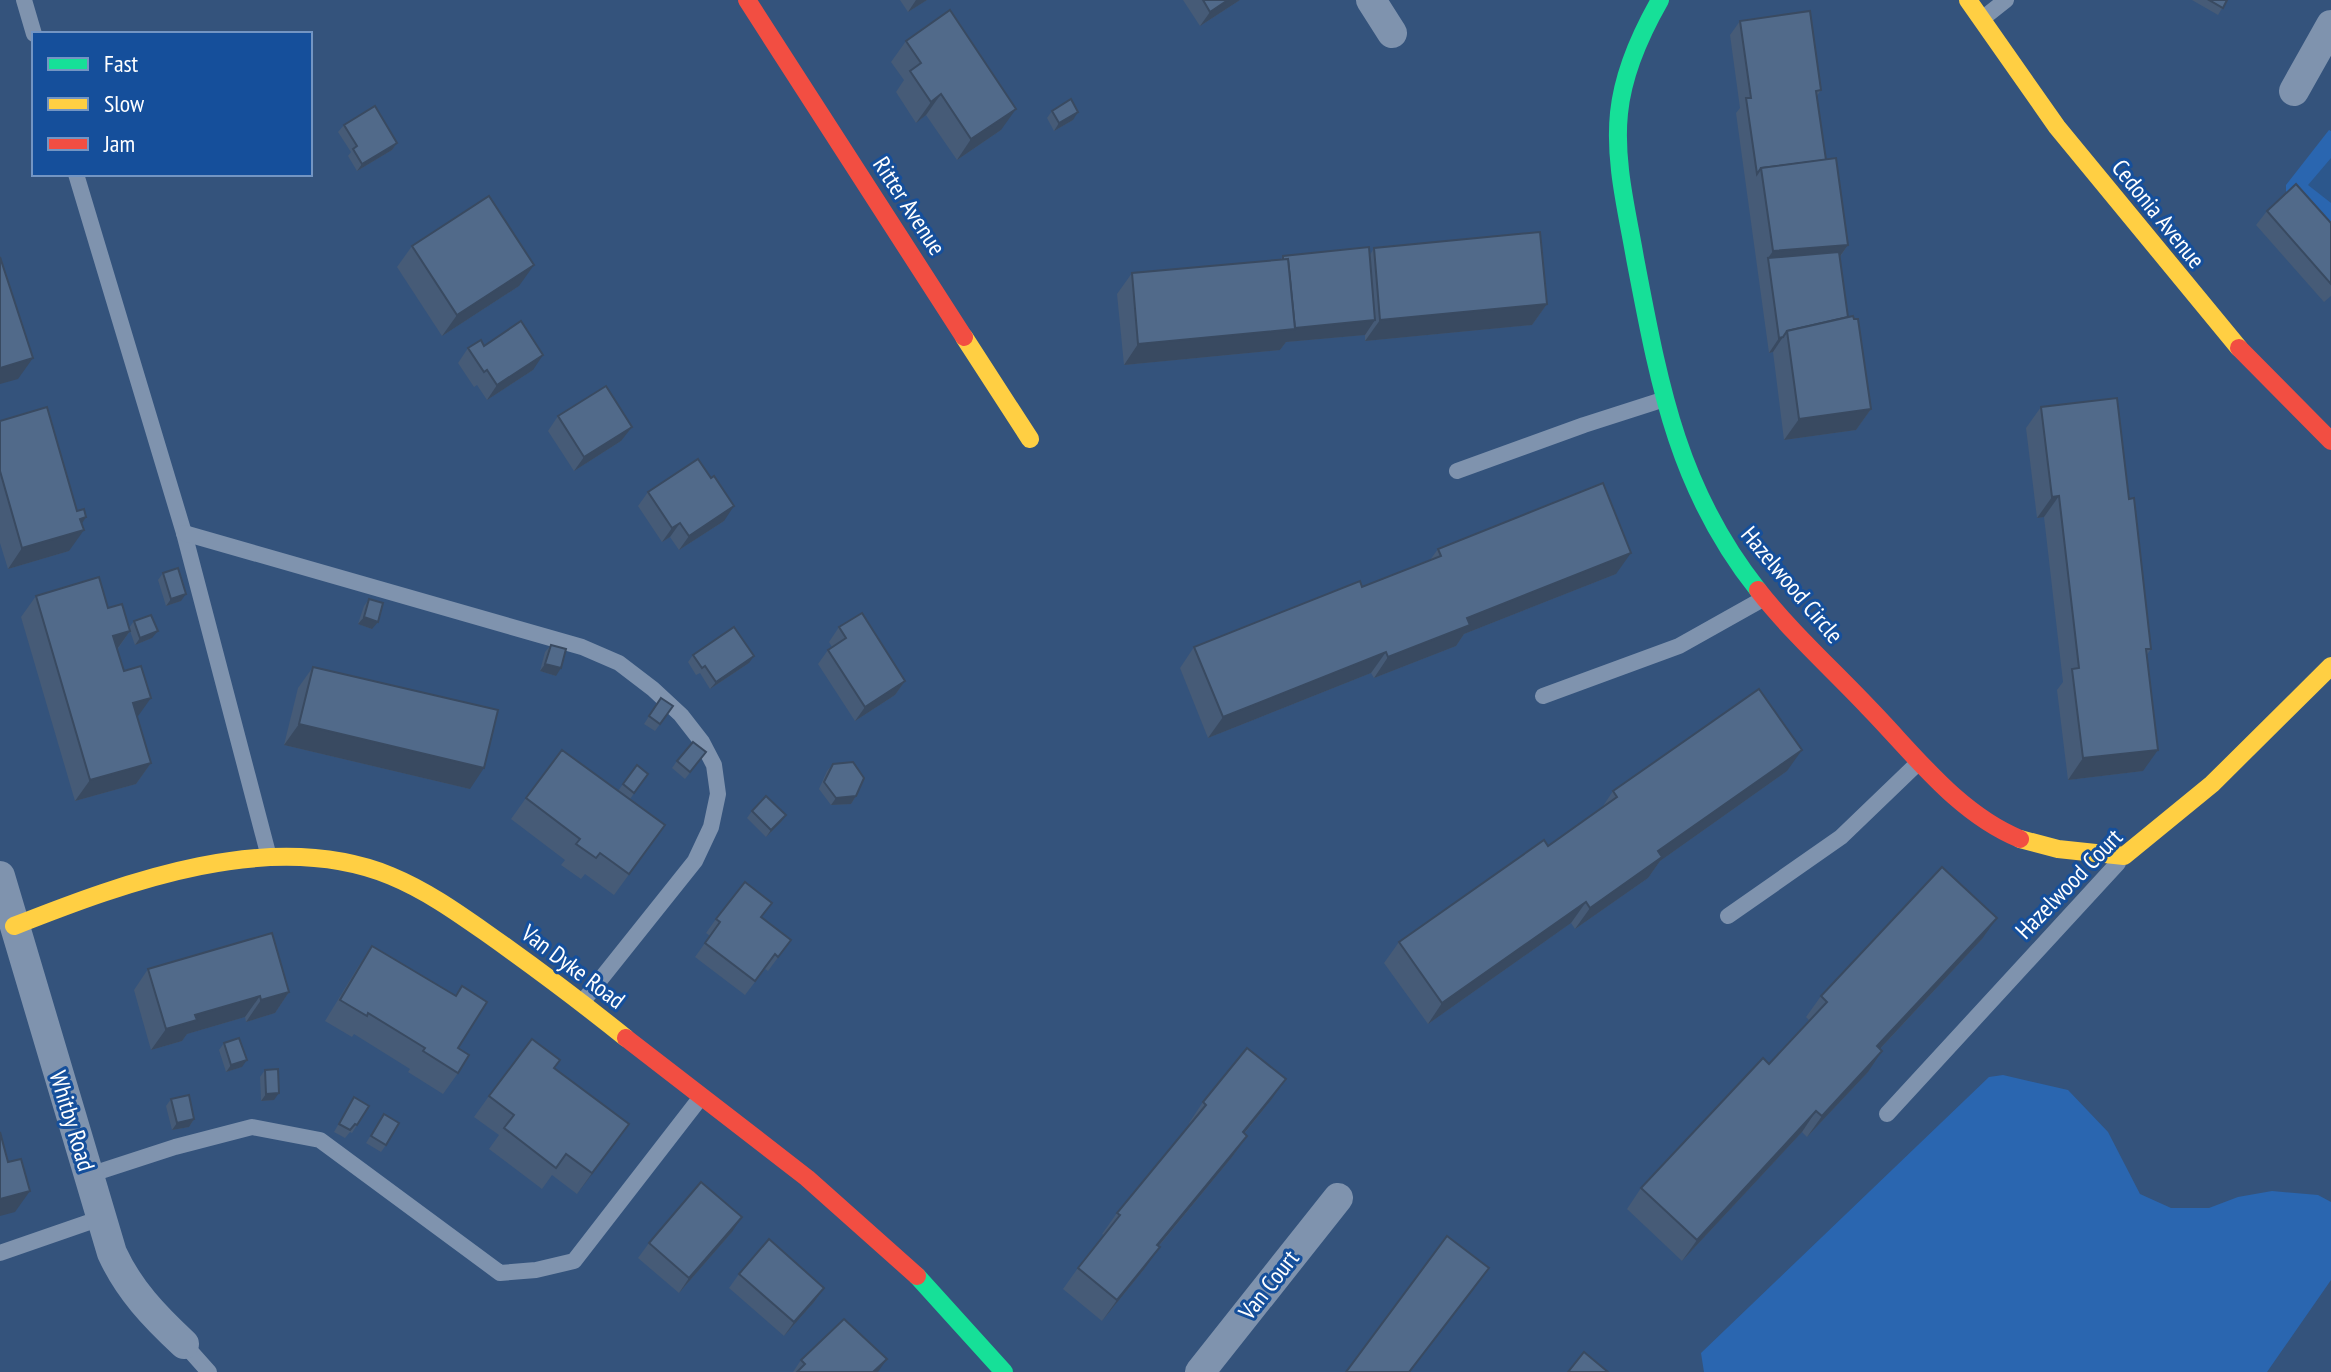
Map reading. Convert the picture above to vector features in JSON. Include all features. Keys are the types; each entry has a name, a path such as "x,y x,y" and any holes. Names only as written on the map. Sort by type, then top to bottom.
{"street":[{"name":"Ritter Avenue","path":"747,0 1030,439"},
{"path":"1371,0 1392,33"},
{"name":"Hazelwood Circle","path":"1660,0 1632,53 1619,114 1621,181 1653,351 1681,451 1706,513 1723,542 1766,597 1945,787 1994,827 2018,838 2063,852 2124,856"},
{"name":"Cedonia Avenue","path":"1968,0 2057,127 2224,333 2331,441"},
{"path":"2294,91 2331,25"},
{"name":"Hazelwood Court","path":"2124,856 2212,784 2331,666"},
{"name":"Van Dyke Road","path":"14,926 89,896 167,872 232,861 322,859 358,865 388,875 453,910 545,973 851,1215 908,1266 1004,1372"},
{"name":"Whitby Road","path":"0,876 112,1253 128,1284 154,1317 184,1344"},
{"name":"Van Court","path":"1200,1372 1338,1198"}],"lane":[{"path":"24,0 33,32"},
{"path":"1981,20 2006,0"},
{"path":"77,176 184,533 270,859"},
{"path":"1457,471 1666,398"},
{"path":"184,533 582,647 619,663 681,715 702,742 714,765 718,794 711,827 695,861 582,1002"},
{"path":"1543,696 1679,646 1766,597"},
{"path":"1728,916 1841,837 1920,761"},
{"name":"Hazelwood Court","path":"1887,1114 2124,856"},
{"path":"89,1175 175,1147 252,1127 320,1140 500,1273 536,1270 574,1261 701,1097"},
{"path":"0,1253 101,1218"},
{"path":"184,1344 209,1372"}],"shaded area":[{"path":"2329,130 2331,249 2286,199 2286,185"},
{"path":"2331,158 2331,203 2308,185"},
{"path":"2003,1075 2068,1090 2108,1132 2140,1194 2171,1208 2209,1208 2238,1197 2272,1191 2318,1195 2331,1202 2331,1280 2267,1372 1704,1372 1701,1353 1989,1077"}],"building":[{"path":"1203,0 1228,0 1210,12"},
{"path":"2209,0 2227,0 2223,8"},
{"path":"950,10 1016,109 971,139 941,94 931,102 910,71 921,63 906,41"},
{"path":"1810,11 1821,90 1816,91 1826,160 1761,168 1757,174 1746,98 1751,98 1740,21"},
{"path":"1071,99 1078,112 1059,123 1052,111"},
{"path":"375,106 397,143 362,164 353,149 357,146 344,125"},
{"path":"1836,158 1848,245 1773,251 1761,168"},
{"path":"2296,184 2331,223 2331,284 2267,211"},
{"path":"489,196 534,265 457,315 412,246"},
{"path":"1540,232 1547,304 1380,320 1374,248"},
{"path":"1369,247 1375,320 1295,328 1288,259 1283,260 1283,256"},
{"path":"1839,252 1848,317 1787,331 1779,338 1768,258"},
{"path":"0,257 33,358 0,368"},
{"path":"1288,259 1295,329 1138,344 1132,273"},
{"path":"1853,316 1858,319 1871,409 1799,419 1787,331"},
{"path":"521,321 543,355 497,385 468,348 481,340 484,346"},
{"path":"606,386 632,427 584,457 558,416"},
{"path":"2117,398 2129,499 2134,498 2151,649 2146,649 2158,750 2083,758 2072,669 2079,668 2059,496 2052,497 2041,407"},
{"path":"47,407 77,511 84,509 86,517 80,519 84,530 22,548 0,471 0,421"},
{"path":"698,459 734,506 689,536 680,523 672,528 648,492"},
{"path":"1603,483 1631,553 1467,618 1470,625 1388,657 1386,652 1223,717 1194,647 1360,581 1362,587 1441,556 1438,549"},
{"path":"178,568 186,594 171,599 163,573"},
{"path":"99,577 108,608 122,604 130,631 113,636 124,671 141,666 151,698 133,703 151,763 90,780 36,596"},
{"path":"369,599 383,603 378,622 364,617"},
{"path":"862,613 905,681 865,707 828,650 846,638 839,627"},
{"path":"151,615 158,631 140,638 134,621"},
{"path":"734,627 754,656 716,682 693,655"},
{"path":"551,645 566,649 561,668 545,664"},
{"path":"313,667 498,710 484,768 299,724"},
{"path":"1759,689 1802,750 1658,851 1662,857 1590,908 1586,902 1442,1003 1399,942 1544,840 1548,846 1617,797 1613,791"},
{"path":"661,698 673,706 660,724 649,716"},
{"path":"693,742 706,752 690,772 677,761"},
{"path":"562,750 665,825 629,874 600,853 596,858 576,844 580,839 526,798"},
{"path":"853,762 864,778 856,796 836,798 824,782 833,764"},
{"path":"637,765 648,774 634,793 623,784"},
{"path":"766,796 786,815 771,830 752,811"},
{"path":"1942,867 1997,918 1877,1046 1882,1051 1822,1116 1816,1111 1697,1240 1641,1188 1763,1058 1769,1064 1827,1002 1821,996"},
{"path":"745,882 772,903 761,917 791,940 778,957 775,954 755,981 705,943 720,922 716,919"},
{"path":"272,933 289,992 261,1000 260,996 195,1015 197,1020 166,1029 148,969"},
{"path":"372,946 456,996 462,986 487,1002 458,1048 469,1055 458,1073 423,1051 425,1048 368,1013 367,1016 340,1000"},
{"path":"239,1038 247,1060 231,1065 224,1043"},
{"path":"532,1039 560,1060 554,1068 629,1124 592,1173 566,1154 556,1168 504,1128 514,1115 489,1096"},
{"path":"1247,1048 1286,1079 1243,1132 1247,1136 1157,1245 1160,1247 1117,1300 1078,1268 1120,1215 1117,1213 1206,1105 1203,1102"},
{"path":"278,1069 279,1093 266,1094 265,1070"},
{"path":"189,1095 194,1119 177,1123 171,1099"},
{"path":"354,1097 369,1106 350,1130 339,1124"},
{"path":"384,1114 399,1123 386,1145 371,1136"},
{"path":"0,1132 8,1162 21,1159 30,1191 0,1199"},
{"path":"701,1182 742,1217 689,1278 649,1243"},
{"path":"1447,1236 1489,1268 1409,1372 1346,1372"},
{"path":"769,1239 824,1288 794,1322 739,1274"},
{"path":"844,1319 887,1359 873,1372 797,1372 805,1364 801,1360"},
{"path":"1584,1352 1608,1372 1568,1372"}],"traffic: fast":[{"path":"1660,0 1634,55 1621,98 1618,150 1625,204 1653,348 1675,433 1708,513 1730,552 1758,590"},
{"path":"917,1276 1004,1372"}],"traffic: slow":[{"path":"1968,0 2057,127 2239,348"},
{"path":"964,337 1030,439"},
{"path":"2020,839 2058,849 2124,856 2212,784 2331,666"},
{"path":"14,926 103,893 200,866 249,859 298,857 345,862 391,876 440,901 626,1038"}],"traffic: jam":[{"path":"747,0 964,337"},
{"path":"2239,348 2331,441"},
{"path":"1758,590 1938,781 1976,814 2020,839"},
{"path":"626,1038 807,1178 917,1276"}]}
